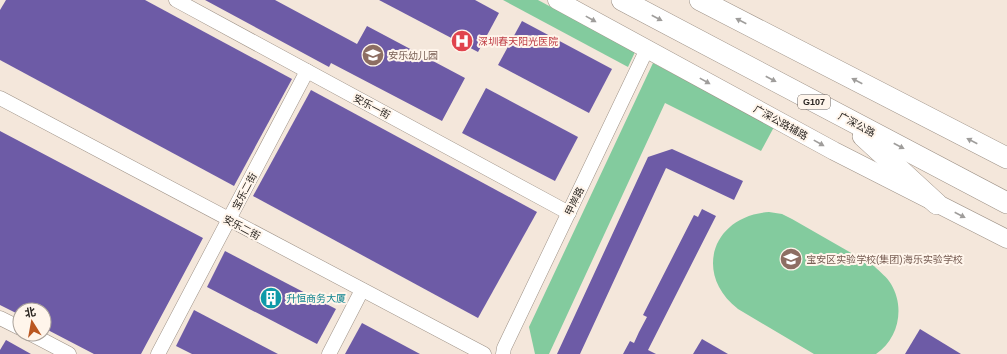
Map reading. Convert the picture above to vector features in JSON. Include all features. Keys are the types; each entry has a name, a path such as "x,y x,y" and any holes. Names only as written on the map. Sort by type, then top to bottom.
{"highway":[{"name":"广深公路","path":"622,0 1007,203"},
{"path":"700,0 1007,158"},
{"path":"842,117 937,204"}],"main road":[{"name":"广深公路辅路","path":"556,0 834,151 1007,239"}],"street":[{"name":"安乐一街","path":"176,0 569,212"},
{"name":"甲岸路","path":"503,354 504,348 647,49"},
{"name":"宝乐二街","path":"158,354 307,71"},
{"name":"安乐二街","path":"0,98 484,354"},
{"path":"329,354 362,290"},
{"path":"0,318 12,324"},
{"path":"46,342 69,354"}],"green space":[{"path":"503,0 538,0 635,52 628,67"},
{"path":"653,63 774,127 761,151 665,103 549,354 535,354 529,327"},
{"path":"769,212 782,214 792,219 874,266 889,281 898,303 898,312 895,331 884,348 876,354 814,354 738,309 724,295 716,280 713,264 715,249 722,235 734,224 749,216"}],"building":[{"path":"6,0 145,0 292,79 234,186 0,60 0,10"},
{"path":"205,0 275,0 357,44 367,26 465,78 442,121 331,63 329,67"},
{"name":"深圳春天阳光医院","path":"379,0 475,0 499,13 478,52"},
{"path":"522,21 612,69 589,113 498,65"},
{"path":"486,88 578,137 555,181 462,133"},
{"path":"311,90 537,212 478,318 253,196"},
{"path":"0,131 203,238 141,354 94,354 52,332 52,302 12,302 12,311 0,305"},
{"path":"672,149 743,181 734,200 666,168 580,354 557,354 648,157"},
{"path":"702,209 716,216 648,350 656,354 623,354 630,341 634,343 647,317 643,315 694,215 698,217"},
{"name":"升恒商务大厦","path":"225,251 336,309 317,344 207,287"},
{"path":"194,310 278,354 192,354 176,346"},
{"path":"362,323 420,354 345,354"},
{"path":"920,329 961,354 905,354"},
{"path":"702,339 728,354 693,354"},
{"path":"6,340 31,354 0,354 0,350"}],"place":[{"name":"深圳春天阳光医院","path":"462,41"},
{"name":"安乐幼儿园","path":"373,55"},
{"name":"宝安区实验学校(集团)海乐实验学校","path":"791,259"},
{"name":"升恒商务大厦","path":"271,298"}]}
